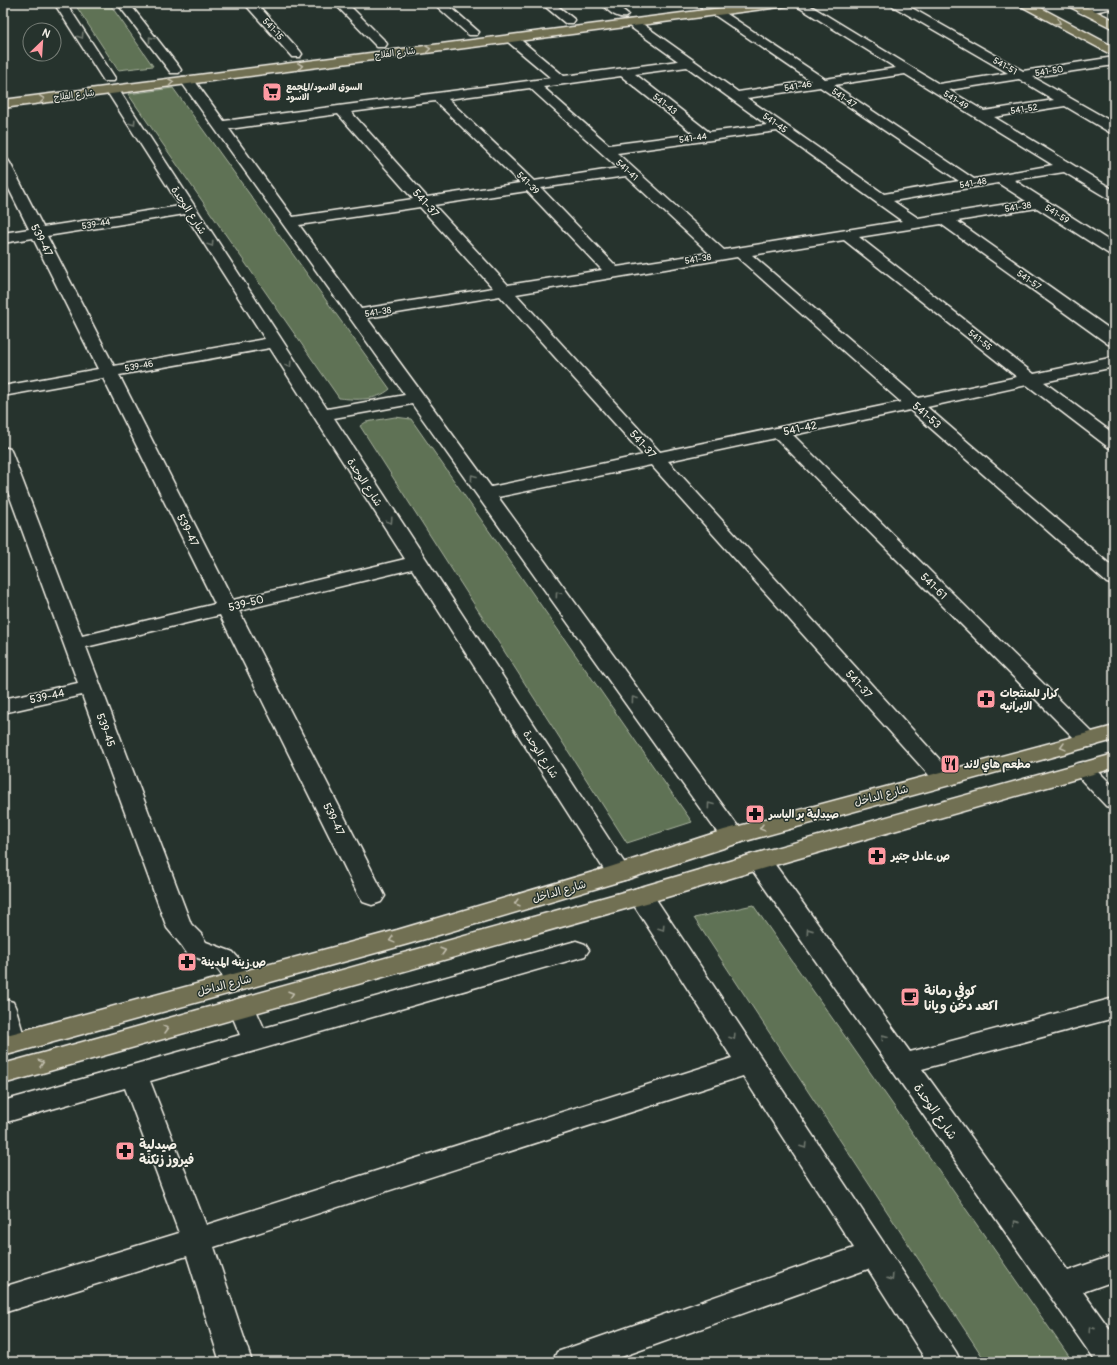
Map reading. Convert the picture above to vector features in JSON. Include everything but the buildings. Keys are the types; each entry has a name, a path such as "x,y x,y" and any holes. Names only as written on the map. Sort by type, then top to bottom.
{"main road":[{"name":"شارع الفلاح","path":"228,63 702,3"},
{"name":"شارع الفلاح","path":"3,104 114,81 184,72 512,39 787,3"},
{"path":"1023,3 1114,52"},
{"path":"1070,3 1114,25"},
{"name":"شارع الفلاح","path":"160,71 184,72"},
{"name":"شارع الفلاح","path":"93,80 114,81"},
{"name":"شارع الداخل","path":"8,1045 399,938 619,873 733,836 1114,733"},
{"path":"3,1074 641,896 759,861 1114,761"}],"street":[{"name":"شارع الوحدة","path":"60,3 114,81 189,209 619,873"},
{"path":"123,3 184,72 220,126 733,836"},
{"name":"541-15","path":"250,3 296,54"},
{"path":"340,3 381,44"},
{"path":"439,3 473,32"},
{"path":"547,3 569,20"},
{"path":"607,3 622,14"},
{"name":"541-49","path":"798,3 1114,196"},
{"name":"541-51","path":"896,3 1114,130"},
{"path":"1083,10 1114,5"},
{"name":"541-47","path":"717,12 971,183"},
{"name":"541-45","path":"633,23 916,224"},
{"path":"512,39 561,80"},
{"name":"541-50","path":"937,88 1114,61"},
{"path":"220,126 690,63"},
{"name":"541-46","path":"736,96 907,70"},
{"name":"541-43","path":"624,72 706,137"},
{"name":"541-41","path":"533,84 722,256"},
{"name":"541-39","path":"438,96 531,186 614,273"},
{"name":"541-52","path":"982,116 1067,102"},
{"name":"541-37","path":"341,110 944,778"},
{"name":"541-44","path":"606,150 779,126"},
{"name":"539-47","path":"3,163 372,896"},
{"name":"541-48","path":"881,199 1066,167"},
{"path":"289,222 629,171"},
{"name":"541-59","path":"1000,178 1114,251"},
{"name":"541-38","path":"356,315 1040,204"},
{"name":"539-44","path":"3,238 189,209"},
{"name":"541-57","path":"944,219 1114,340"},
{"name":"541-55","path":"847,235 1031,380 1114,443"},
{"name":"541-53","path":"740,252 1114,579"},
{"name":"539-46","path":"3,391 275,342"},
{"name":"541-42","path":"486,494 1031,380 1111,366"},
{"path":"322,415 416,398"},
{"name":"541-61","path":"780,432 1088,740"},
{"name":"539-45","path":"5,463 180,928 192,940 197,949 220,954 228,961 239,981"},
{"name":"539-50","path":"74,644 417,562"},
{"name":"539-44","path":"3,706 90,687"},
{"path":"1083,769 1114,801"},
{"name":"شارع الوحدة","path":"759,861 1114,1361"},
{"path":"641,896 945,1362"},
{"path":"3,1112 576,950"},
{"path":"242,1008 256,1040"},
{"path":"903,1064 1114,1008"},
{"path":"3,1009 8,1045"},
{"path":"3,1300 197,1240 750,1063"},
{"path":"134,1075 197,1240 236,1362"},
{"path":"568,1362 875,1254"},
{"path":"1061,1287 1114,1268"}],"green space":[{"path":"74,3 109,3 153,66 118,70"},
{"path":"173,88 390,389 385,393 366,399 339,398 128,94"},
{"path":"395,417 411,419 692,822 627,843 360,426 366,422"},
{"path":"753,905 1073,1362 986,1362 694,918"}],"place":[{"name":"السوق الاسود/المجمع الاسود","path":"272,92"},
{"name":"كرار للمنتجات الايرانيه","path":"986,699"},
{"name":"مطعم هاي لاند","path":"950,764"},
{"name":"صيدلية بر الياسر","path":"755,814"},
{"name":"ص.عادل جثير","path":"877,856"},
{"name":"ص.زينه المدينة","path":"187,962"},
{"name":"كوفي رمانة اكعد دخن ويانا","path":"910,997"},
{"name":"صيدلية فيروز زنكنة","path":"125,1151"}]}
